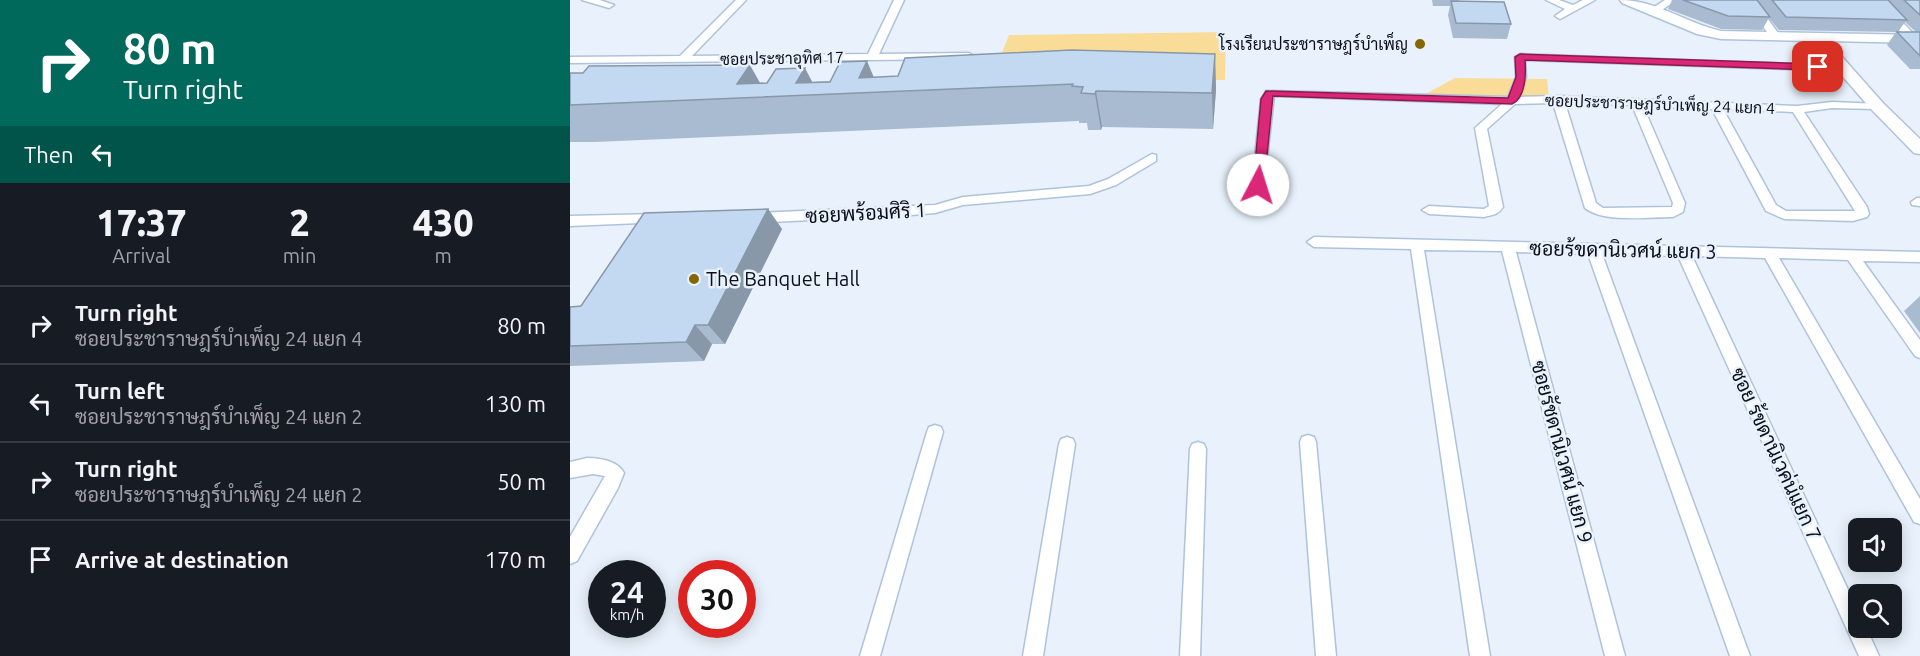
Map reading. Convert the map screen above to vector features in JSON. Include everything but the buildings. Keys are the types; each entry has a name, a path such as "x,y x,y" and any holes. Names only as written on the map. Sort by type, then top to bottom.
{"street":[{"path":"587,0 609,5"},
{"path":"682,59 741,0"},
{"path":"872,57 899,0"},
{"path":"1551,0 1573,9"},
{"path":"1560,16 1590,0"},
{"path":"1627,0 1712,34 1916,39"},
{"path":"1654,11 1672,0"},
{"path":"1749,0 1776,37"},
{"path":"1875,0 1916,39"},
{"path":"1816,37 1877,106 1920,149"},
{"name":"ซอยประชาอุทิศ 17","path":"570,60 982,56"},
{"path":"1429,210 1484,213 1496,207 1481,128 1512,101 1521,77 1520,57 1842,68"},
{"name":"ซอยประชาราษฎร์บำเพ็ญ 24 แยก 4","path":"1258,185 1267,99 1270,93 1512,101 1558,99 1797,109 1832,105 1877,106"},
{"path":"1558,99 1590,205 1603,212 1673,213 1678,210 1679,203 1636,102"},
{"path":"1716,106 1771,208 1784,215 1853,217 1862,214 1862,210 1797,109"},
{"name":"ซอยพร้อมศิริ 1","path":"743,218 911,212 935,209 963,201 1090,190 1112,182 1152,158"},
{"path":"570,221 668,218"},
{"name":"ซอยร้ขดานิเวศน์ แยก 3","path":"1320,243 1920,257"},
{"path":"1417,246 1480,656"},
{"name":"ซอยรัชดานิเวศน์ แยก 9","path":"1508,248 1615,656"},
{"path":"1593,249 1740,656"},
{"name":"ซอย ร้ขดานิเวค่นํแยก 7","path":"1683,251 1869,656"},
{"path":"1767,252 1920,516"},
{"path":"1852,255 1920,352"},
{"path":"870,656 935,432"},
{"path":"1308,442 1326,656"},
{"path":"1034,656 1067,444"},
{"path":"1190,656 1198,449"},
{"path":"570,470 588,464 608,468 615,473 570,555"}],"shaded area":[{"path":"1226,32 1225,80 1092,78 990,83 1009,35"},
{"path":"1455,78 1547,79 1549,98 1420,97"}],"place":[{"name":"โรงเรียนประชาราษฎร์บำเพ็ญ","path":"1420,44"},
{"name":"The Banquet Hall","path":"694,279"}],"route":[{"path":"1258,185 1267,99 1270,93 1512,101 1521,77 1520,57 1818,67"}]}
